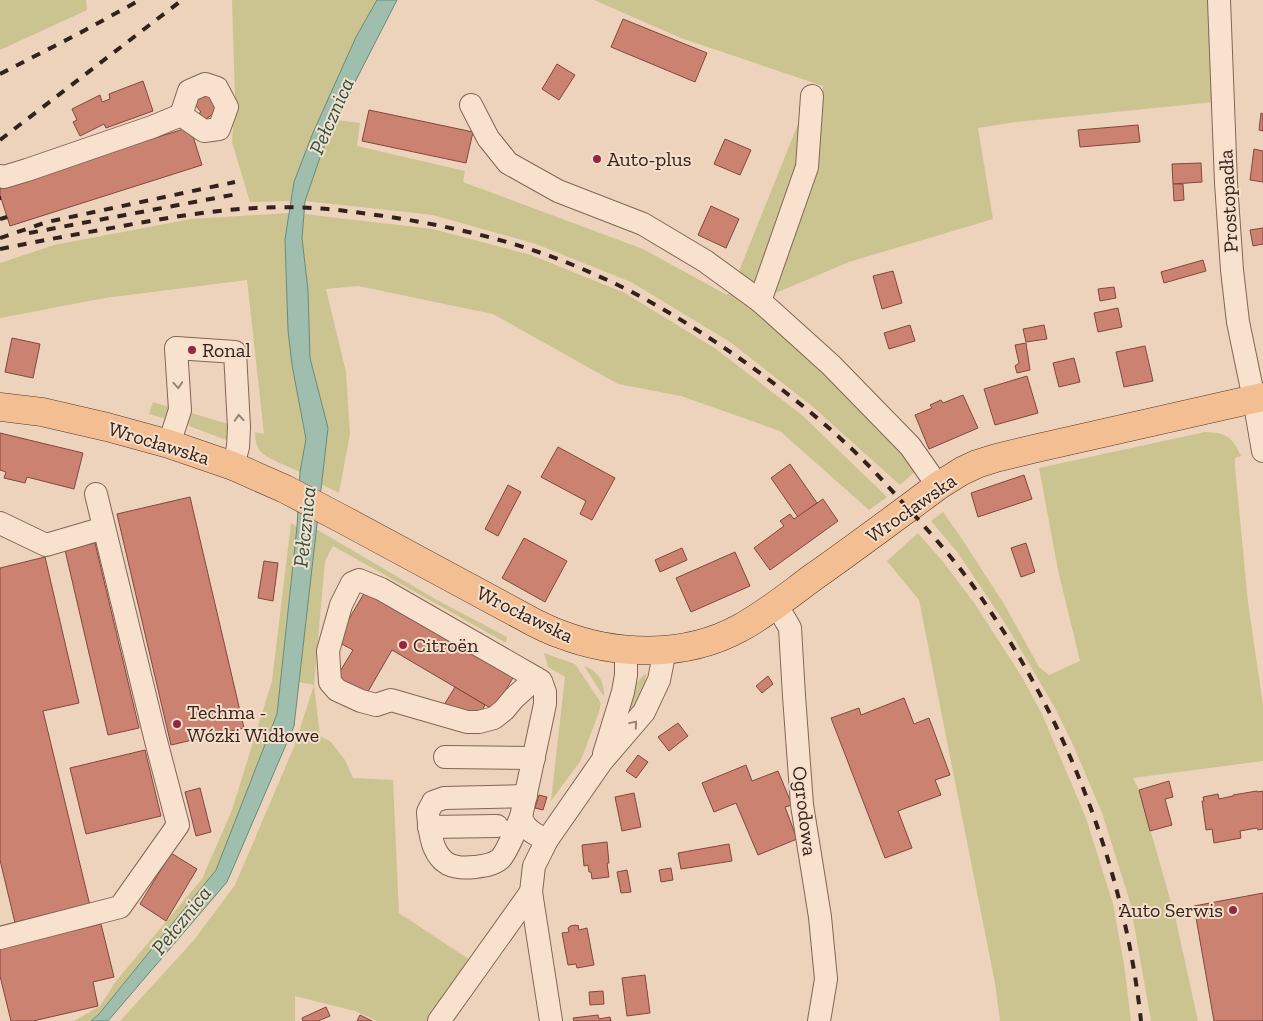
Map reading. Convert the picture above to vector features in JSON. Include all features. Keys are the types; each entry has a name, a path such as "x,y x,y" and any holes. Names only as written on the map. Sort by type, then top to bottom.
{"main road":[{"name":"Wrocławska","path":"0,407 42,412 137,434 233,466 344,520 558,634 601,646 626,650 665,650 709,641 740,628 938,486 977,464 1033,449 1258,398"}],"street":[{"name":"Prostopadła","path":"1219,0 1231,268 1238,322 1258,398 1263,452"},
{"path":"760,301 807,167 812,96"},
{"path":"471,105 488,138 508,163 558,191 642,224 705,261 760,301 831,365 910,446 938,486"},
{"path":"0,176 4,177 27,170 181,115"},
{"path":"169,444 180,410 176,348 235,352 240,427 238,447 233,466"},
{"path":"0,938 120,907 178,825 96,494"},
{"path":"0,523 46,545 104,528"},
{"path":"526,796 444,798 433,802 428,813 433,846 439,856 448,864 457,867 483,866 500,858 507,847 521,818 526,796 534,758 545,704 545,692 541,681 536,678 381,589 358,580 352,583 341,605 328,651 330,682 337,690 361,701 376,704 392,700 467,722 479,722 494,718 536,678"},
{"name":"Ogrodowa","path":"776,604 790,628 802,805 820,917 826,978 819,1021"},
{"path":"602,761 623,692 626,674 626,650"},
{"path":"551,1021 531,892 534,866 547,840 602,761 644,712 659,680 665,650"},
{"path":"444,757 534,758"},
{"path":"521,818 523,825 533,834 547,840"},
{"path":"430,827 497,826"},
{"path":"439,1021 531,892"}],"shaded area":[{"path":"0,0 86,0 87,10 0,50"},
{"path":"232,0 377,0 356,37 294,182 291,201 250,202 232,142 235,99"},
{"path":"594,0 1207,0 1214,102 1016,122 978,128 993,219 849,262 771,295 814,163 823,86 681,38"},
{"path":"337,120 360,123 357,146 465,171 463,182 643,249 727,295 733,287 826,370 918,469 900,485 812,406 730,342 631,282 536,244 433,215 305,201 323,149"},
{"path":"798,124 802,146 794,188 758,288 737,276"},
{"path":"289,213 285,239 288,330 292,365 306,439 300,472 268,457 260,451 257,444 255,432 264,434 247,280 105,298 0,318 0,263 54,245 191,219"},
{"path":"304,214 433,229 531,255 625,293 716,349 802,415 887,497 869,510 780,431 681,396 618,384 493,314 358,286 326,289 346,372 350,434 339,493 321,484 328,428 310,358 308,290 302,238"},
{"path":"153,402 173,408 166,419 149,414"},
{"path":"191,413 232,425 229,441 189,426 188,421"},
{"path":"1205,432 1218,433 1228,437 1235,444 1241,456 1235,458 1235,467 1248,602 1263,705 1263,761 1133,778 1139,790 1175,916 1198,1021 1151,1021 1130,902 1102,813 1074,747 1055,708 1008,628 958,553 931,521 943,512 1004,604 1039,667 1049,675 1080,661 1058,570 1039,468"},
{"path":"291,523 297,527 277,714 216,870 99,1014 91,1021 74,1021 100,1006 116,981 202,879 232,810 272,681"},
{"path":"316,529 437,600 507,637 506,643 333,546 325,561 314,685 299,682"},
{"path":"918,533 975,604 1022,677 1042,714 1086,818 1113,904 1124,964 1131,1021 1000,1021 995,983 919,600 887,561"},
{"path":"544,653 575,664 601,703 581,760 551,801 565,677 548,667"},
{"path":"584,666 600,678 604,697"},
{"path":"646,673 645,688 638,708 622,723 636,683"},
{"path":"314,685 320,736 331,742 345,760 353,778 393,780 399,913 470,960 432,1021 377,1021 355,1011 295,996 295,1021 120,1021 194,940 235,885 294,747"}],"water":[{"name":"Pełcznica","path":"377,0 397,0 323,149 305,201 302,238 308,290 310,358 328,428 294,726 227,882 108,1021 91,1021 99,1014 216,870 277,714 297,527 300,472 306,439 292,365 288,330 285,239 294,182 312,135 356,37"}],"building":[{"path":"623,19 707,53 695,82 611,47"},
{"path":"557,64 575,75 559,100 542,89"},
{"path":"143,81 153,111 106,128 104,124 80,136 73,122 77,120 72,109 100,95 102,102 110,99 109,94"},
{"path":"206,92 219,110 203,121 198,114 201,112 193,102"},
{"path":"369,110 473,132 466,163 362,141"},
{"path":"1261,113 1263,114 1263,131 1259,130"},
{"path":"1138,125 1140,142 1080,147 1078,130"},
{"path":"190,127 202,165 10,226 0,195 0,187"},
{"path":"725,139 751,150 740,175 714,164"},
{"path":"1254,149 1263,151 1263,182 1250,180"},
{"path":"1201,163 1202,182 1173,184 1172,164"},
{"path":"1173,184 1183,184 1184,200 1174,201"},
{"path":"711,206 739,219 726,248 698,235"},
{"path":"1263,228 1263,244 1253,246 1250,230"},
{"path":"1203,260 1206,271 1164,283 1161,272"},
{"path":"893,271 902,303 882,309 873,276"},
{"path":"1114,287 1116,298 1100,301 1098,289"},
{"path":"1118,308 1122,327 1098,332 1094,313"},
{"path":"910,325 915,341 889,349 884,333"},
{"path":"1044,325 1047,339 1026,342 1023,329"},
{"path":"12,338 40,344 33,378 5,372"},
{"path":"1026,343 1030,370 1017,373 1015,366 1019,363 1015,345"},
{"path":"1145,346 1153,381 1124,387 1116,352"},
{"path":"1074,358 1080,382 1059,387 1053,363"},
{"path":"1027,376 1038,413 995,425 984,389"},
{"path":"963,395 978,428 929,449 915,415 932,408 930,405 941,400 943,403"},
{"path":"0,433 83,453 74,489 27,477 25,483 4,478 6,472 0,470"},
{"path":"558,447 615,478 592,520 580,514 586,501 541,477"},
{"path":"790,464 817,503 798,517 771,478"},
{"path":"1024,475 1032,499 978,517 971,493"},
{"path":"508,485 521,492 498,536 485,529"},
{"path":"190,497 244,728 171,745 117,514"},
{"path":"823,499 838,521 770,570 754,548 784,526 780,521 790,514 794,519"},
{"path":"524,538 567,561 545,602 502,578"},
{"path":"95,543 139,728 108,735 65,550"},
{"path":"1026,543 1035,572 1021,577 1011,548"},
{"path":"682,548 687,560 660,572 655,560"},
{"path":"735,552 750,586 691,612 676,578"},
{"path":"45,557 79,703 43,711 91,910 16,927 0,860 0,568"},
{"path":"264,561 278,563 273,601 258,598"},
{"name":"Citroën","path":"366,590 514,676 494,710 392,650 366,695 336,678 353,650 336,641"},
{"path":"768,676 773,684 762,693 756,686"},
{"path":"455,687 485,705 479,716 468,710 464,717 444,705"},
{"path":"904,698 914,724 929,718 950,775 935,780 941,795 898,811 912,848 885,858 831,718 859,708 861,715"},
{"path":"678,723 688,736 669,751 658,737"},
{"path":"145,750 161,816 86,834 70,768"},
{"path":"638,755 648,762 636,778 626,771"},
{"path":"746,765 752,781 778,771 792,805 785,807 797,839 758,855 736,803 714,812 702,783"},
{"path":"1169,781 1173,797 1165,799 1172,825 1150,831 1139,790"},
{"path":"200,788 211,832 196,836 185,792"},
{"path":"1263,791 1263,829 1258,830 1257,828 1240,831 1241,838 1214,843 1212,829 1206,830 1203,797 1218,794 1219,799"},
{"path":"634,793 641,827 622,831 615,797"},
{"path":"539,795 547,797 543,810 535,808"},
{"path":"607,842 609,877 592,879 588,865 584,866 582,845"},
{"path":"729,844 732,861 681,869 678,853"},
{"path":"171,853 197,869 166,921 140,904"},
{"path":"671,868 673,880 661,882 659,870"},
{"path":"627,870 631,892 621,893 617,872"},
{"path":"1263,893 1263,1021 1214,1021 1194,906"},
{"path":"101,924 114,977 93,982 98,1006 33,1021 11,1021 0,976 0,948"},
{"path":"578,925 579,930 587,928 594,965 577,968 576,964 568,965 562,933 569,932 568,928 570,926"},
{"path":"645,975 650,1013 627,1016 622,978"},
{"path":"603,991 604,1004 590,1005 589,992"},
{"path":"326,1007 330,1016 318,1021 303,1021 302,1018"},
{"path":"360,1015 372,1021 357,1021"},
{"path":"598,1015 599,1019 610,1017 611,1021 574,1021 573,1018"}],"railway":[{"path":"0,74 140,0"},
{"path":"0,140 182,0"},
{"path":"0,238 47,222 235,182"},
{"path":"29,233 237,194"},
{"path":"0,249 165,218 239,209 313,208 384,216 465,231 545,254 615,284 652,303 722,346 806,408 867,464 914,514 947,553 975,589 1002,629 1029,674 1053,720 1075,768 1094,817 1124,918 1134,969 1141,1021"},
{"path":"0,219 7,217"}],"place":[{"name":"Auto-plus","path":"597,159"},
{"name":"Ronal","path":"192,350"},
{"name":"Citroën","path":"403,645"},
{"name":"Techma - Wózki Widłowe","path":"177,724"},
{"name":"Auto Serwis","path":"1233,910"}]}
